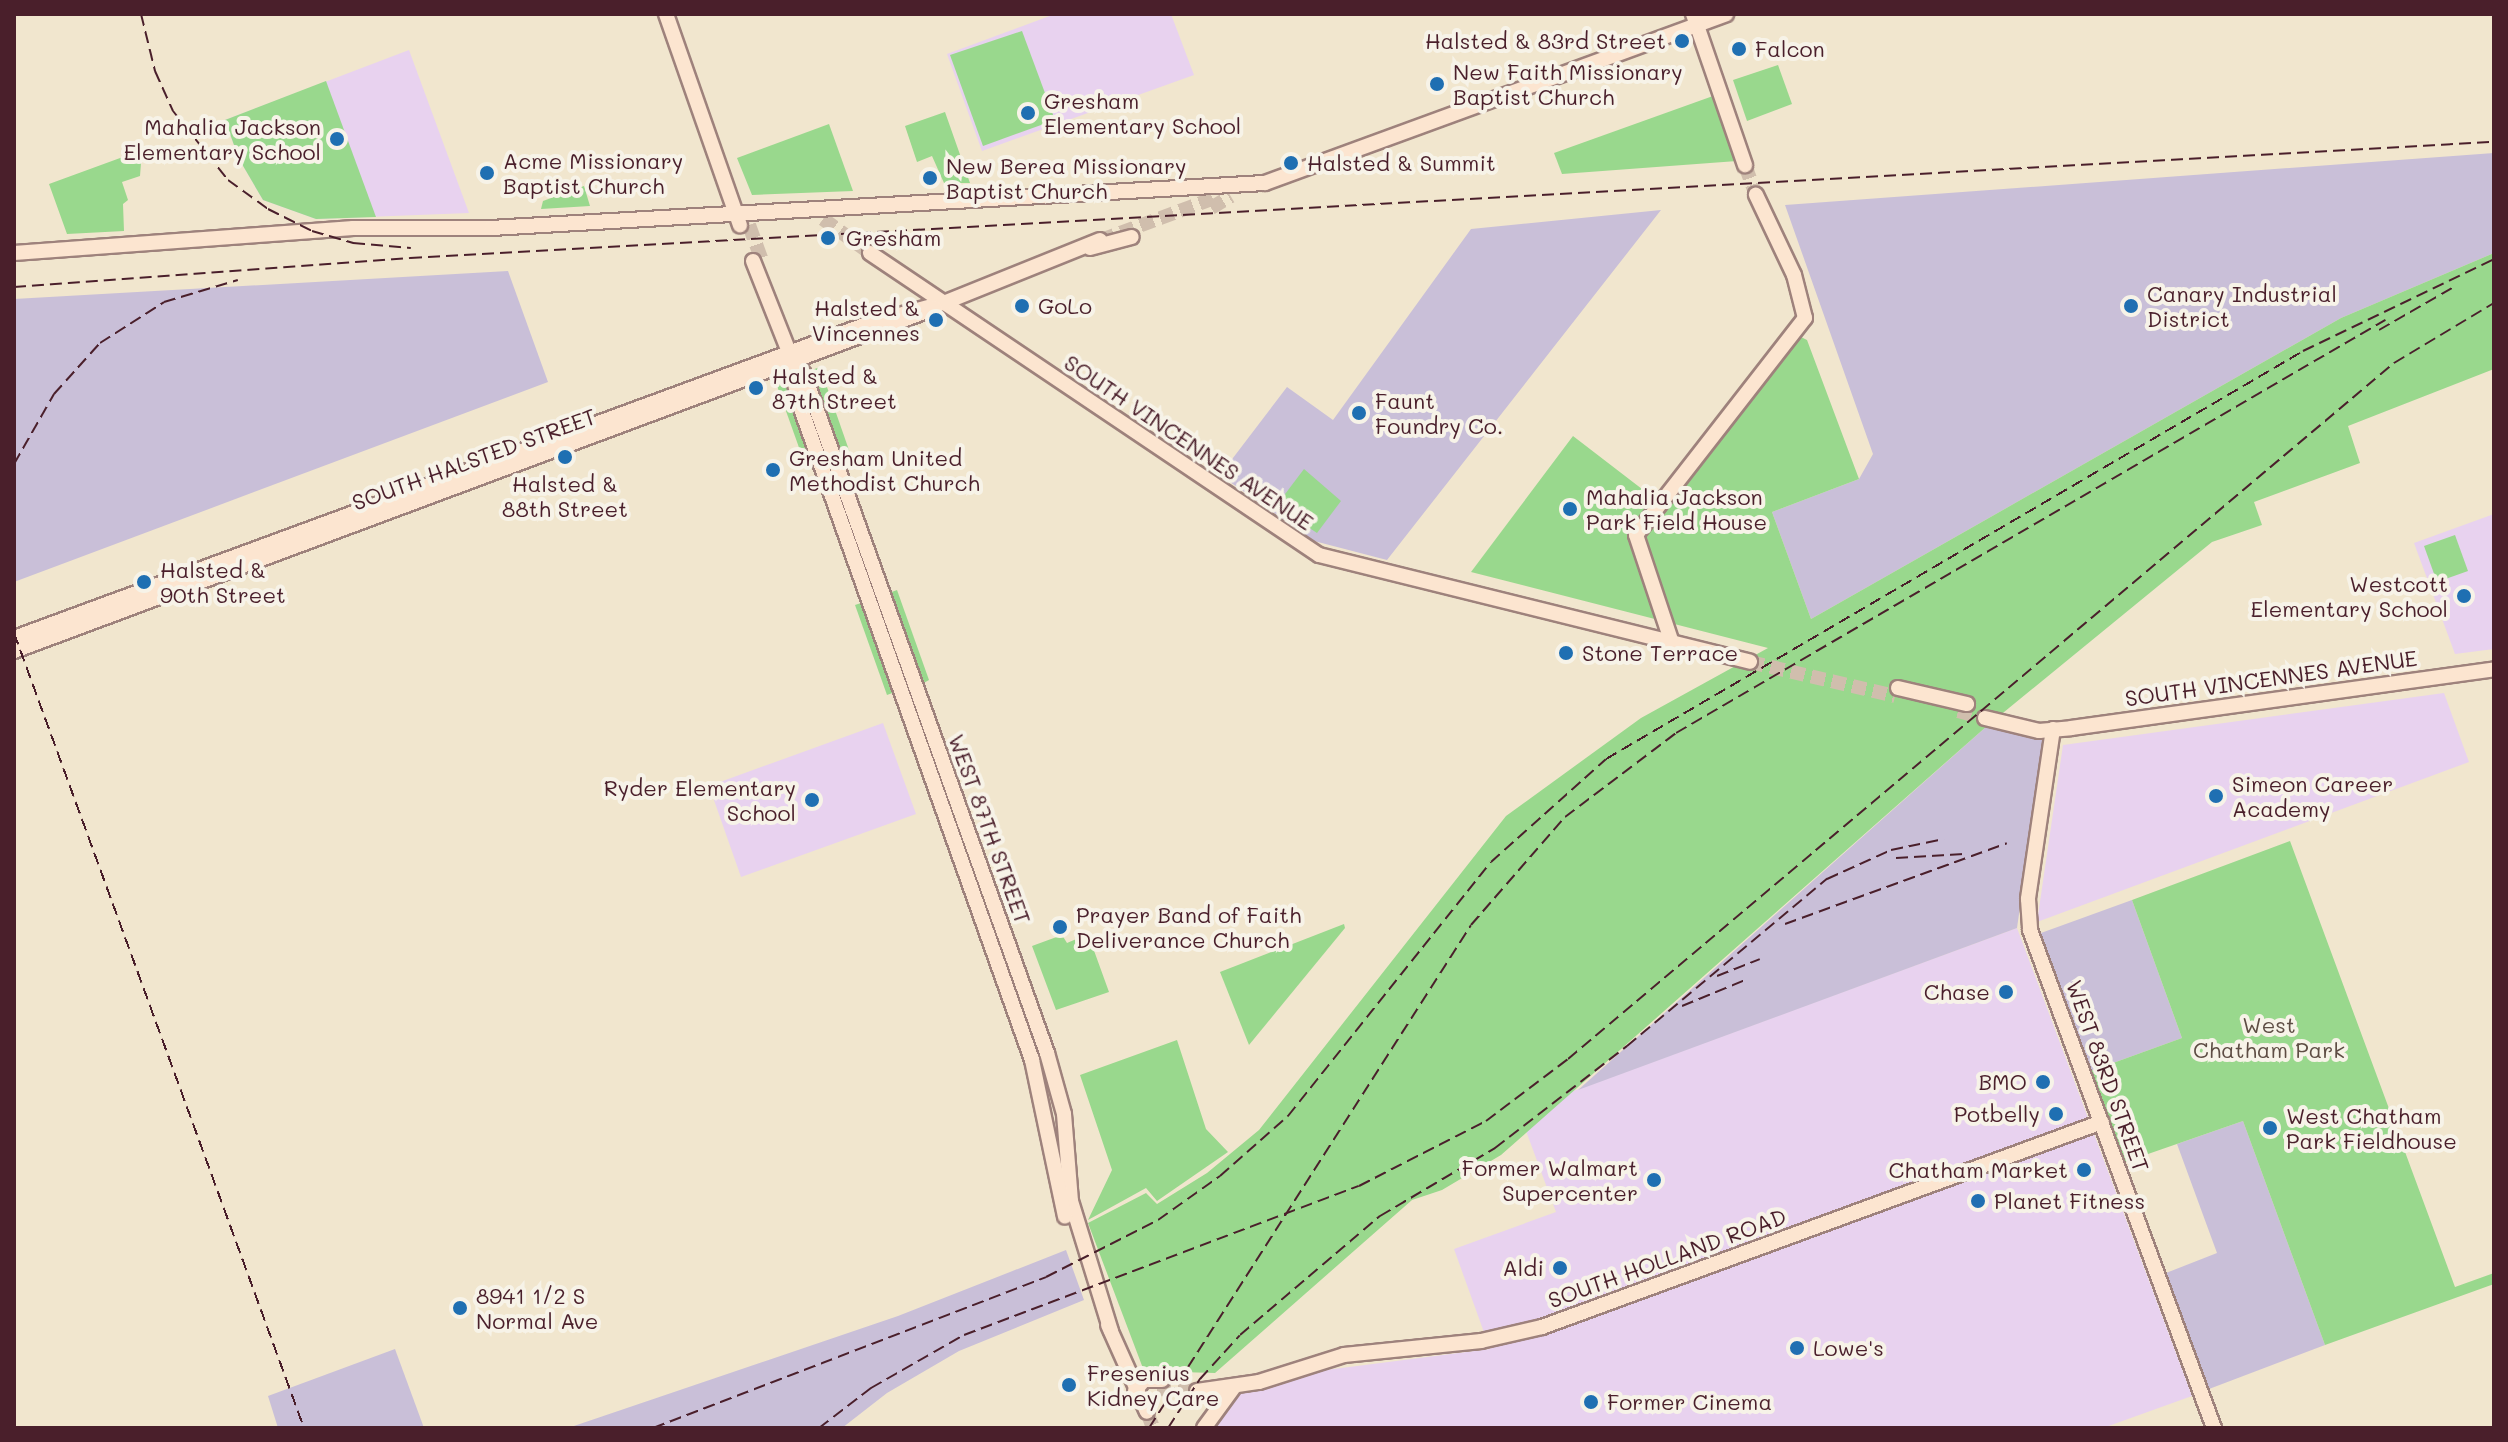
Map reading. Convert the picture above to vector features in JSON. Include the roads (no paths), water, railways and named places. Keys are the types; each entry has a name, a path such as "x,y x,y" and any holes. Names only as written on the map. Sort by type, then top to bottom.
{"main road":[{"path":"666,14 743,221"},
{"path":"14,253 254,237 355,237 376,231 743,221 989,198 1002,202 1016,197 1229,192 1265,183 1695,19 1726,14"},
{"path":"1695,19 1749,165"},
{"path":"1671,640 1636,535 1805,318 1794,275 1762,200"},
{"name":"SOUTH HALSTED STREET","path":"14,651 1095,244 1132,237"},
{"name":"SOUTH VINCENNES AVENUE","path":"876,253 1319,555 1756,658"},
{"name":"WEST 87TH STREET","path":"758,261 791,361 822,423 1059,1088 1071,1201 1111,1331 1142,1413"},
{"name":"SOUTH HALSTED STREET","path":"14,638 791,361"},
{"name":"SOUTH VINCENNES AVENUE","path":"1989,714 2053,729 2494,669"},
{"path":"1896,692 1962,708"},
{"name":"WEST 83RD STREET","path":"2053,729 2028,919 2214,1428"},
{"name":"SOUTH HOLLAND ROAD","path":"1200,1387 1234,1387 1344,1355 1481,1341 1542,1327 2102,1122"},
{"path":"1135,1391 1160,1385"},
{"path":"1204,1428 1234,1387"}],"tunnel":[{"path":"1745,165 1756,195"},
{"path":"1211,208 1231,196"},
{"path":"1101,240 1217,197"},
{"path":"823,219 870,253"},
{"path":"749,225 762,261"},
{"path":"1750,662 1895,696"},
{"path":"1958,711 1985,718"},
{"path":"1157,1389 1197,1391"},
{"path":"1147,1412 1153,1428"}],"railway":[{"path":"141,14 155,71 173,111 228,180 268,209 312,231 353,243 411,248"},
{"path":"14,287 410,258 2494,142"},
{"path":"653,1428 1046,1277 1158,1220 1220,1176 1288,1116 1491,862 1606,759 2303,351 2494,259"},
{"path":"14,464 54,394 100,343 164,302 238,280"},
{"path":"2379,330 2452,288"},
{"path":"819,1428 871,1388 964,1335 1359,1186 1486,1121 1568,1059 2394,363 2494,303"},
{"path":"1149,1428 1471,925 1565,817 1676,733 2385,320"},
{"path":"14,633 304,1428"},
{"path":"1168,1428 1200,1379 1240,1335 1380,1216 1495,1148 1627,1046 1827,879 1891,850 1944,839"},
{"path":"1785,924 2007,843"},
{"path":"1896,858 1964,854"},
{"path":"1717,976 1760,959"},
{"path":"1682,1006 1745,980"}],"place":[{"name":"Halsted & 83rd Street","path":"1682,41"},
{"name":"Falcon","path":"1739,49"},
{"name":"New Faith Missionary Baptist Church","path":"1437,84"},
{"name":"Gresham Elementary School","path":"1028,113"},
{"name":"Mahalia Jackson Elementary School","path":"337,139"},
{"name":"Halsted & Summit","path":"1291,163"},
{"name":"Acme Missionary Baptist Church","path":"487,173"},
{"name":"New Berea Missionary Baptist Church","path":"930,178"},
{"name":"Gresham","path":"828,238"},
{"name":"GoLo","path":"1022,306"},
{"name":"Canary Industrial District","path":"2131,306"},
{"name":"Halsted & Vincennes","path":"936,320"},
{"name":"Halsted & 87th Street","path":"756,388"},
{"name":"Faunt Foundry Co.","path":"1359,413"},
{"name":"Halsted & 88th Street","path":"565,457"},
{"name":"Gresham United Methodist Church","path":"773,470"},
{"name":"Mahalia Jackson Park Field House","path":"1570,509"},
{"name":"Halsted & 90th Street","path":"144,582"},
{"name":"Westcott Elementary School","path":"2464,596"},
{"name":"Stone Terrace","path":"1566,653"},
{"name":"Simeon Career Academy","path":"2216,796"},
{"name":"Ryder Elementary School","path":"812,800"},
{"name":"Prayer Band of Faith Deliverance Church","path":"1060,927"},
{"name":"Chase","path":"2006,992"},
{"name":"BMO","path":"2043,1082"},
{"name":"Potbelly","path":"2056,1114"},
{"name":"West Chatham Park Fieldhouse","path":"2270,1128"},
{"name":"Chatham Market","path":"2084,1170"},
{"name":"Former Walmart Supercenter","path":"1654,1180"},
{"name":"Planet Fitness","path":"1978,1201"},
{"name":"Aldi","path":"1560,1268"},
{"name":"8941 1/2 S Normal Ave","path":"460,1308"},
{"name":"Lowe's","path":"1797,1348"},
{"name":"Fresenius Kidney Care","path":"1069,1385"},
{"name":"Former Cinema","path":"1591,1402"}],"park label":[{"name":"West Chatham Park","path":"2269,1036"}]}
